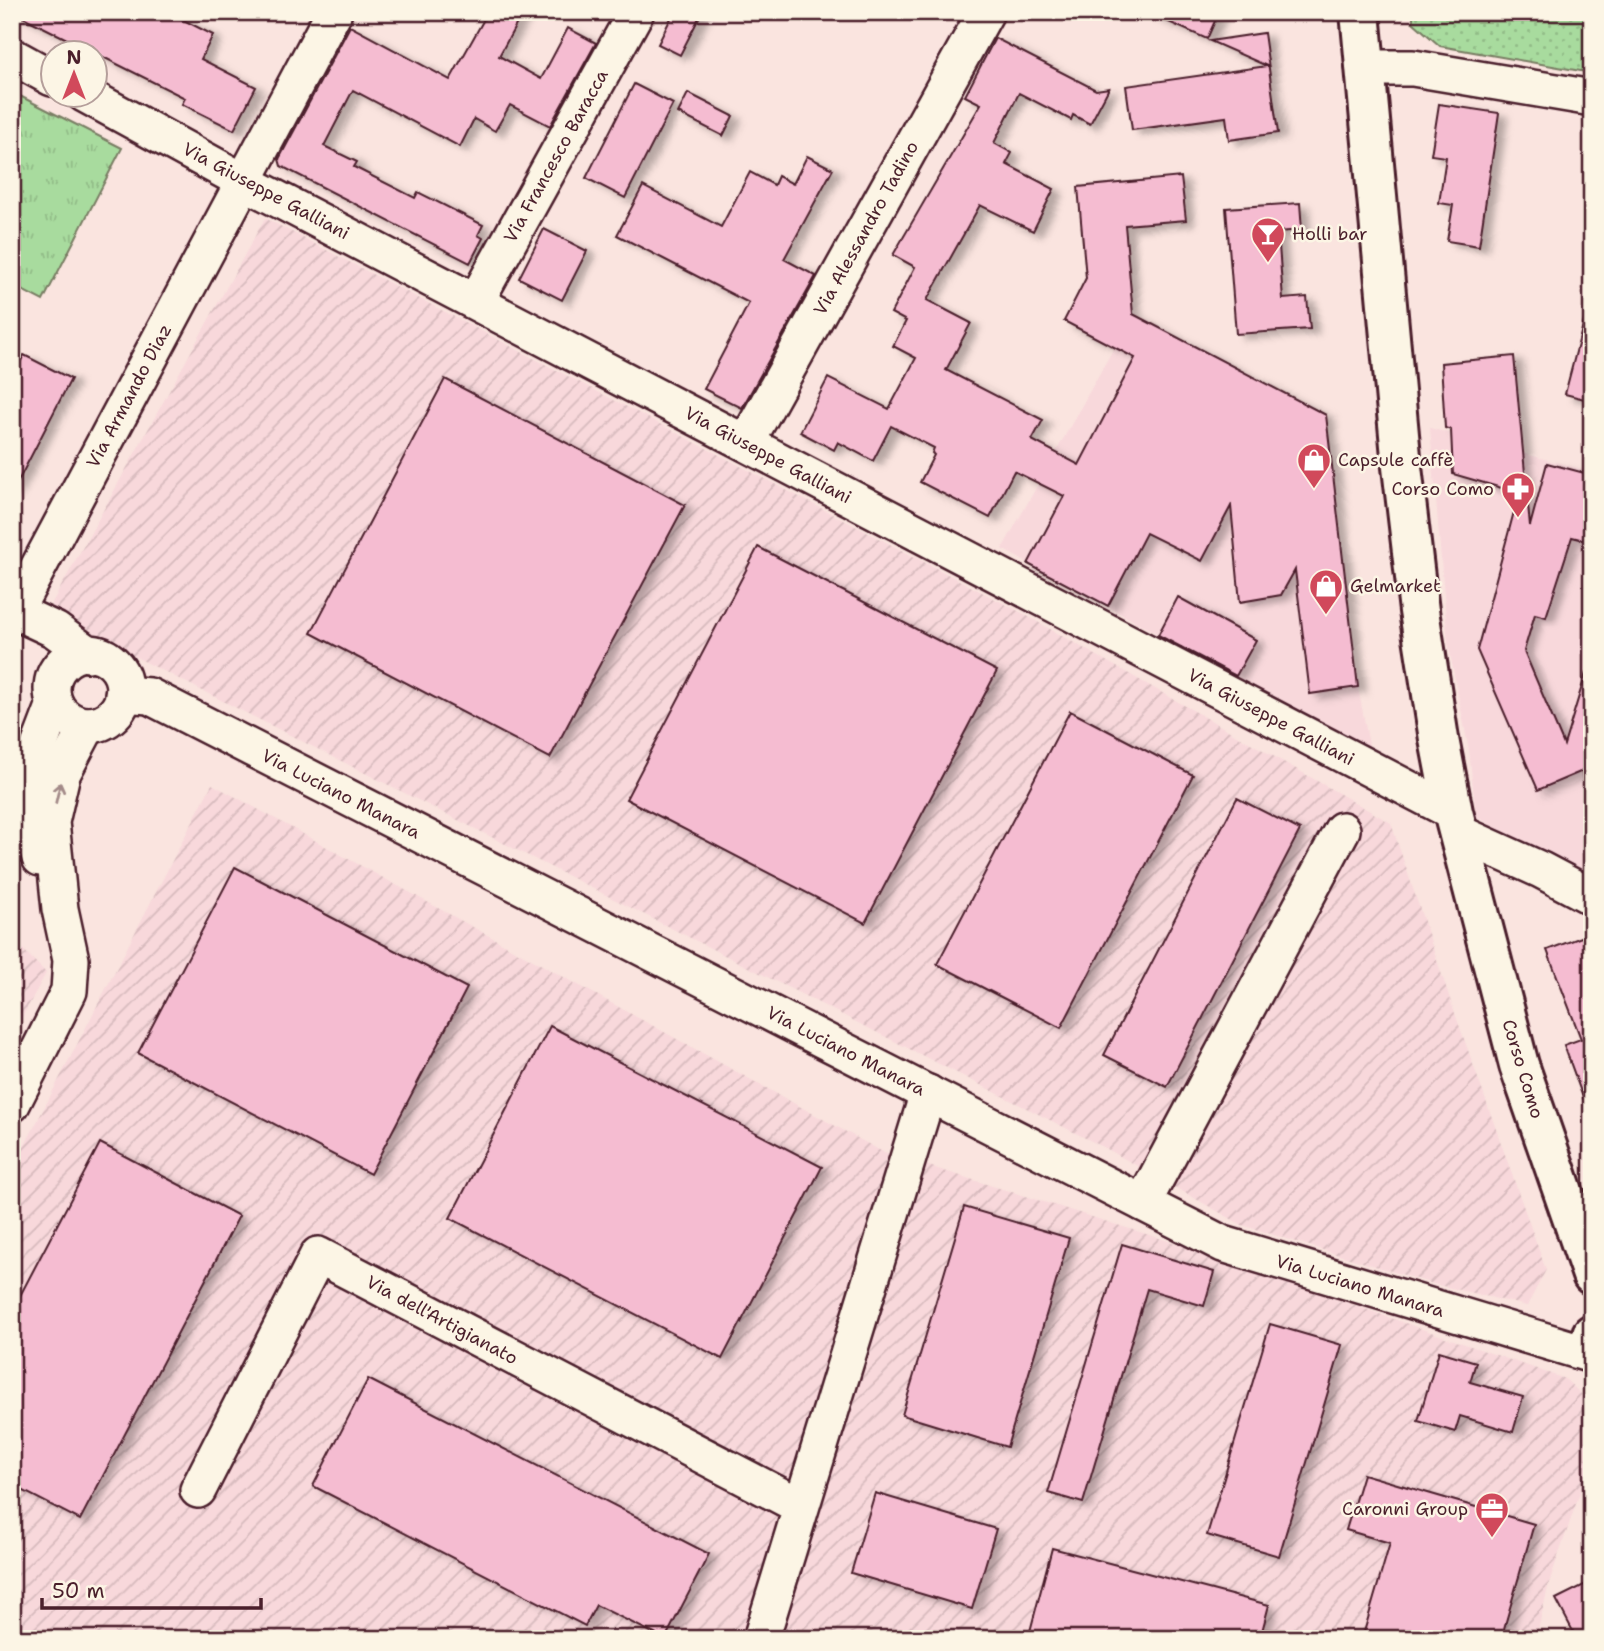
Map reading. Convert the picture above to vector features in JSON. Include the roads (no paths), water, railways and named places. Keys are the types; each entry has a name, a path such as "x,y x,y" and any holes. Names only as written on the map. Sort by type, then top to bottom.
{"main road":[{"name":"Corso Como","path":"1357,13 1419,611 1456,823 1519,1065 1592,1275"}],"street":[{"name":"Via Armando Diaz","path":"19,613 243,181 334,12"},
{"name":"Via Francesco Baracca","path":"476,301 636,12"},
{"name":"Via Alessandro Tadino","path":"746,443 986,12"},
{"path":"12,56 38,70"},
{"path":"1364,68 1413,68 1592,98"},
{"name":"Via Giuseppe Galliani","path":"108,107 243,181 746,443 1592,897"},
{"path":"19,613 55,630 88,654"},
{"path":"19,613 42,635 50,651 55,689 68,719 88,725 107,719 120,704 123,695 120,674 115,666 97,655 88,654 68,659 55,689 30,767 26,806 36,846 60,909"},
{"name":"Via Luciano Manara","path":"123,695 149,696 1223,1244 1592,1355"},
{"path":"12,1104 69,991 71,960 60,909 51,822 62,774 88,725"},
{"path":"1143,1203 1342,831"},
{"path":"761,1639 928,1093"},
{"name":"Via dell'Artigianato","path":"198,1490 318,1255 800,1506"}],"place":[{"name":"Holli bar","path":"1268,264"},
{"name":"Capsule caffè","path":"1314,490"},
{"name":"Corso Como","path":"1518,519"},
{"name":"Gelmarket","path":"1326,616"},
{"name":"Caronni Group","path":"1492,1539"}]}
